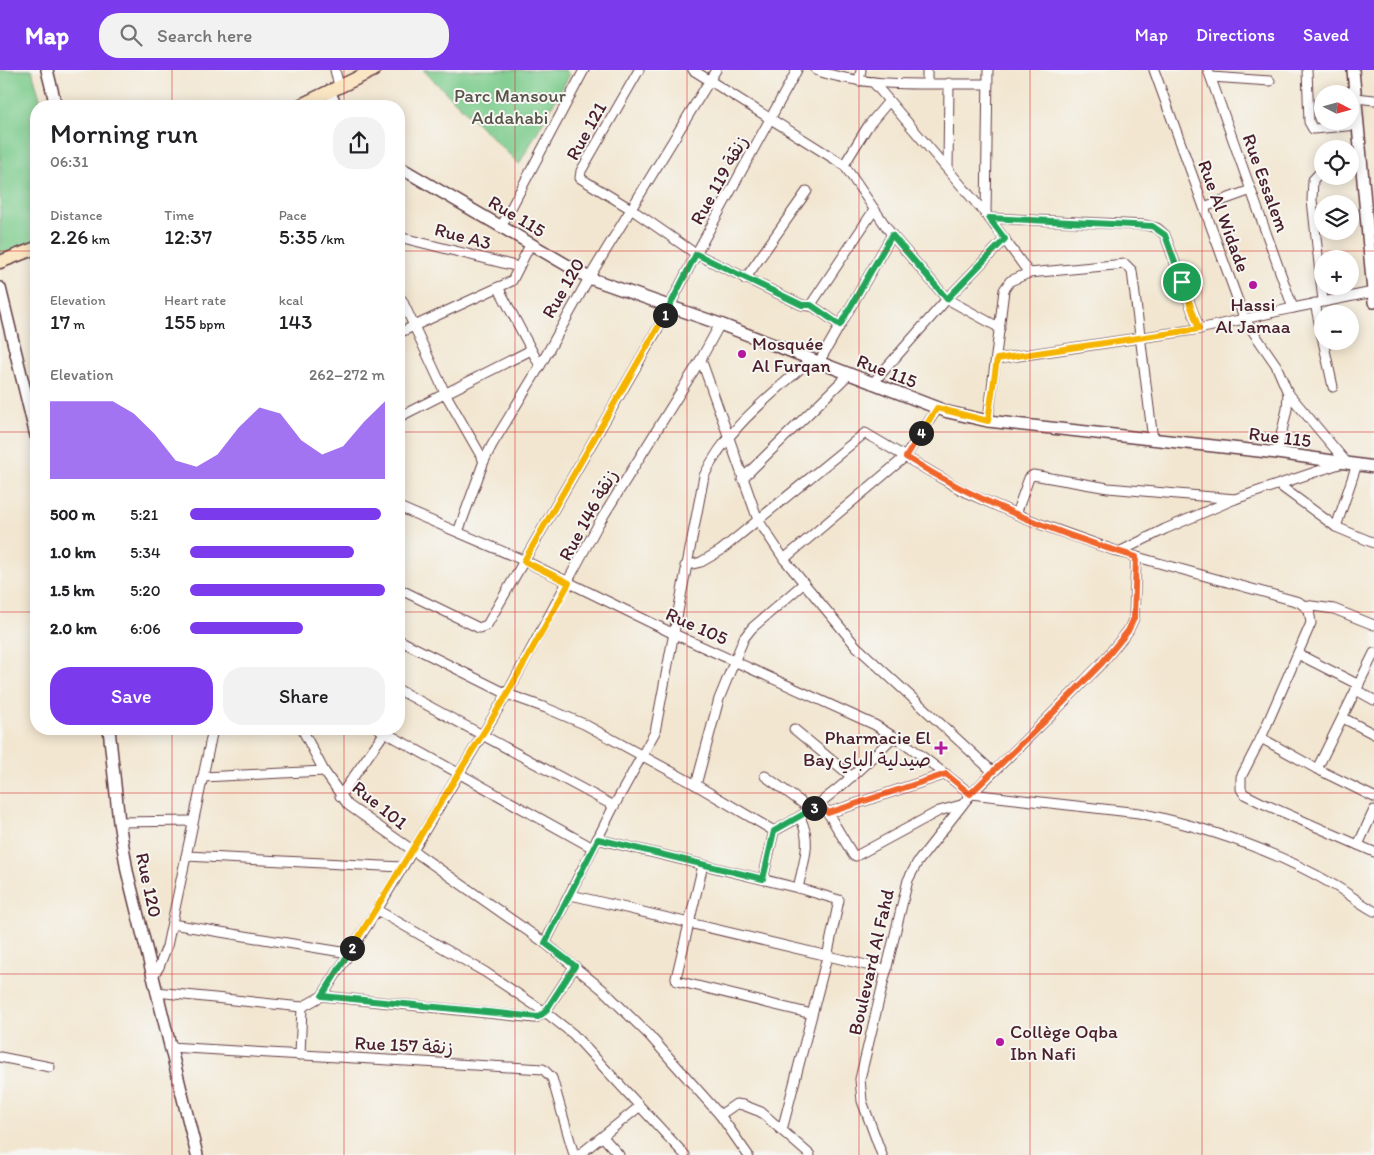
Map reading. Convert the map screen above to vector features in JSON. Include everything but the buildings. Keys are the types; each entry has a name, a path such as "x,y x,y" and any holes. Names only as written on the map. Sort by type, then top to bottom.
{"main road":[{"path":"311,100 374,70"},
{"path":"0,262 30,250"}],"street":[{"path":"47,70 54,100"},
{"path":"335,70 335,100"},
{"path":"501,226 584,70"},
{"name":"Rue 121","path":"631,208 583,182 580,178 581,171 639,70"},
{"path":"693,70 844,165 892,235 947,299 1000,328"},
{"name":"Rue 120","path":"458,532 484,461 540,366 588,278 716,70"},
{"name":"Rue 119 زنقة","path":"405,592 479,628 487,625 670,306 696,254 798,70"},
{"path":"816,70 859,81 988,84"},
{"path":"859,81 861,70"},
{"path":"927,70 927,82"},
{"path":"988,70 988,216"},
{"name":"Rue Al Widade","path":"1154,70 1244,320 1276,365 1288,393 1288,409 1277,452"},
{"path":"1307,70 1310,122 1314,129"},
{"path":"1353,70 1355,85"},
{"path":"1209,74 1270,81"},
{"name":"Rue Essalem","path":"1209,74 1292,308"},
{"path":"873,82 988,216 1029,273"},
{"path":"948,170 949,83"},
{"path":"1359,98 1374,100"},
{"path":"844,165 868,126 890,101"},
{"name":"Rue 115","path":"405,171 588,278 720,324 937,408 988,421 1277,452 1374,467"},
{"path":"1314,179 1312,200 1319,305"},
{"path":"997,359 1199,329 1319,302 1373,297 1371,229 1359,179"},
{"path":"1204,207 1251,190"},
{"path":"745,279 807,191"},
{"path":"631,208 696,254 802,305 811,305 840,325"},
{"path":"811,305 874,210"},
{"path":"988,216 1145,225 1157,228 1165,235 1199,329"},
{"path":"545,943 571,895 614,806 655,732 672,633 704,476 715,453 728,434 815,361 840,325 892,235"},
{"name":"Rue A3","path":"405,238 519,267"},
{"path":"872,384 947,299 1005,239"},
{"path":"405,331 512,281 530,244"},
{"path":"988,421 997,359 1002,297 1006,284 1016,277 1029,273 1128,265 1132,270 1153,440"},
{"path":"498,287 540,366"},
{"path":"0,288 30,411"},
{"path":"405,307 446,393 484,461"},
{"name":"Rue 146 زنقة","path":"322,996 377,910 507,694 569,583 604,515 701,359 720,324"},
{"path":"405,414 531,350"},
{"path":"1326,350 1333,386"},
{"path":"701,359 758,520 784,560 856,646 992,772"},
{"path":"742,479 848,375"},
{"path":"1288,393 1349,463"},
{"path":"784,560 906,457 937,408"},
{"path":"685,566 708,559 863,433 868,433 965,492 1016,514 1119,552 1304,605 1334,609 1374,625"},
{"path":"1119,552 1165,529 1235,500 1349,463"},
{"path":"1336,527 1349,463"},
{"path":"1016,514 1029,478 1033,475 1108,488 1235,500"},
{"path":"1278,486 1336,527 1374,543"},
{"name":"Rue 105","path":"405,510 524,561 672,633 848,712 894,736 970,794"},
{"name":"Boulevard Al Fahd","path":"882,1155 862,1101 860,1085 910,874 970,794 1101,664 1128,631 1134,618 1136,557"},
{"path":"696,785 719,699 734,660 750,630 803,584"},
{"path":"1304,605 1309,610 1311,623 1262,738 1241,777 1241,789 1244,794 1374,852"},
{"path":"405,643 507,694 566,716 696,785 774,831"},
{"path":"1316,769 1374,653"},
{"path":"1298,654 1374,700"},
{"path":"405,693 614,806"},
{"path":"1342,718 1374,734"},
{"path":"794,729 852,777"},
{"name":"Rue 120","path":"110,735 119,822 127,871 197,1155"},
{"path":"152,977 162,960 172,924 212,735"},
{"name":"Rue 101","path":"305,735 324,771 348,805 575,966 649,1035 720,1115 748,1155"},
{"path":"340,796 379,735"},
{"path":"391,735 595,844 703,865 839,900 782,1130"},
{"path":"774,831 800,818 821,804 894,736"},
{"path":"1262,738 1316,769 1374,797"},
{"path":"203,777 324,771"},
{"path":"828,813 946,774"},
{"path":"765,776 812,810"},
{"path":"970,794 1139,812 1161,818 1248,845 1332,884 1374,911"},
{"path":"821,804 856,856 939,811 961,805"},
{"path":"1358,845 1374,810"},
{"path":"798,888 808,843 807,831 800,818"},
{"path":"119,822 193,821"},
{"path":"763,879 774,831"},
{"path":"186,856 402,867"},
{"path":"703,865 688,923 676,978 677,981 812,1014"},
{"path":"571,895 826,958 886,970"},
{"path":"377,910 485,972 545,1012 585,1045 685,1155"},
{"path":"172,924 348,953"},
{"path":"156,992 302,1007 322,996 538,1017 545,1012 575,966"},
{"path":"300,1055 302,1007"},
{"name":"Rue 157 زنقة","path":"169,1047 546,1070 552,1078 574,1155"},
{"path":"0,1057 50,1067"},
{"path":"720,1115 731,1106 743,1104 761,1112 810,1155"},
{"path":"579,1155 639,1106"},
{"path":"603,1136 619,1155"}],"green space":[{"path":"0,70 32,70 40,100 30,100 30,245 0,254"},
{"name":"Parc Mansour Addahabi","path":"423,70 566,70 569,76 519,164"}],"place":[{"name":"Hassi Al Jamaa","path":"1253,285"},
{"name":"Mosquée Al Furqan","path":"742,354"},
{"name":"Pharmacie El Bay صيدلية الباي","path":"941,748"},
{"name":"Collège Oqba Ibn Nafi","path":"1000,1042"}],"route":[{"path":"989,218 1152,226 1165,235 1182,282 1199,329 997,359 988,421 962,416 937,408 906,457 936,476 986,502 1040,524 1136,557 1134,618 1128,631 1101,664 970,794 946,774 828,813 821,804 800,818 774,831 763,879 598,839 545,943 575,966 545,1012 535,1018 322,996 377,910 507,694 569,583 524,561 660,325 696,254 802,305 811,305 840,325 892,235 947,299 1005,239 989,218"}]}
